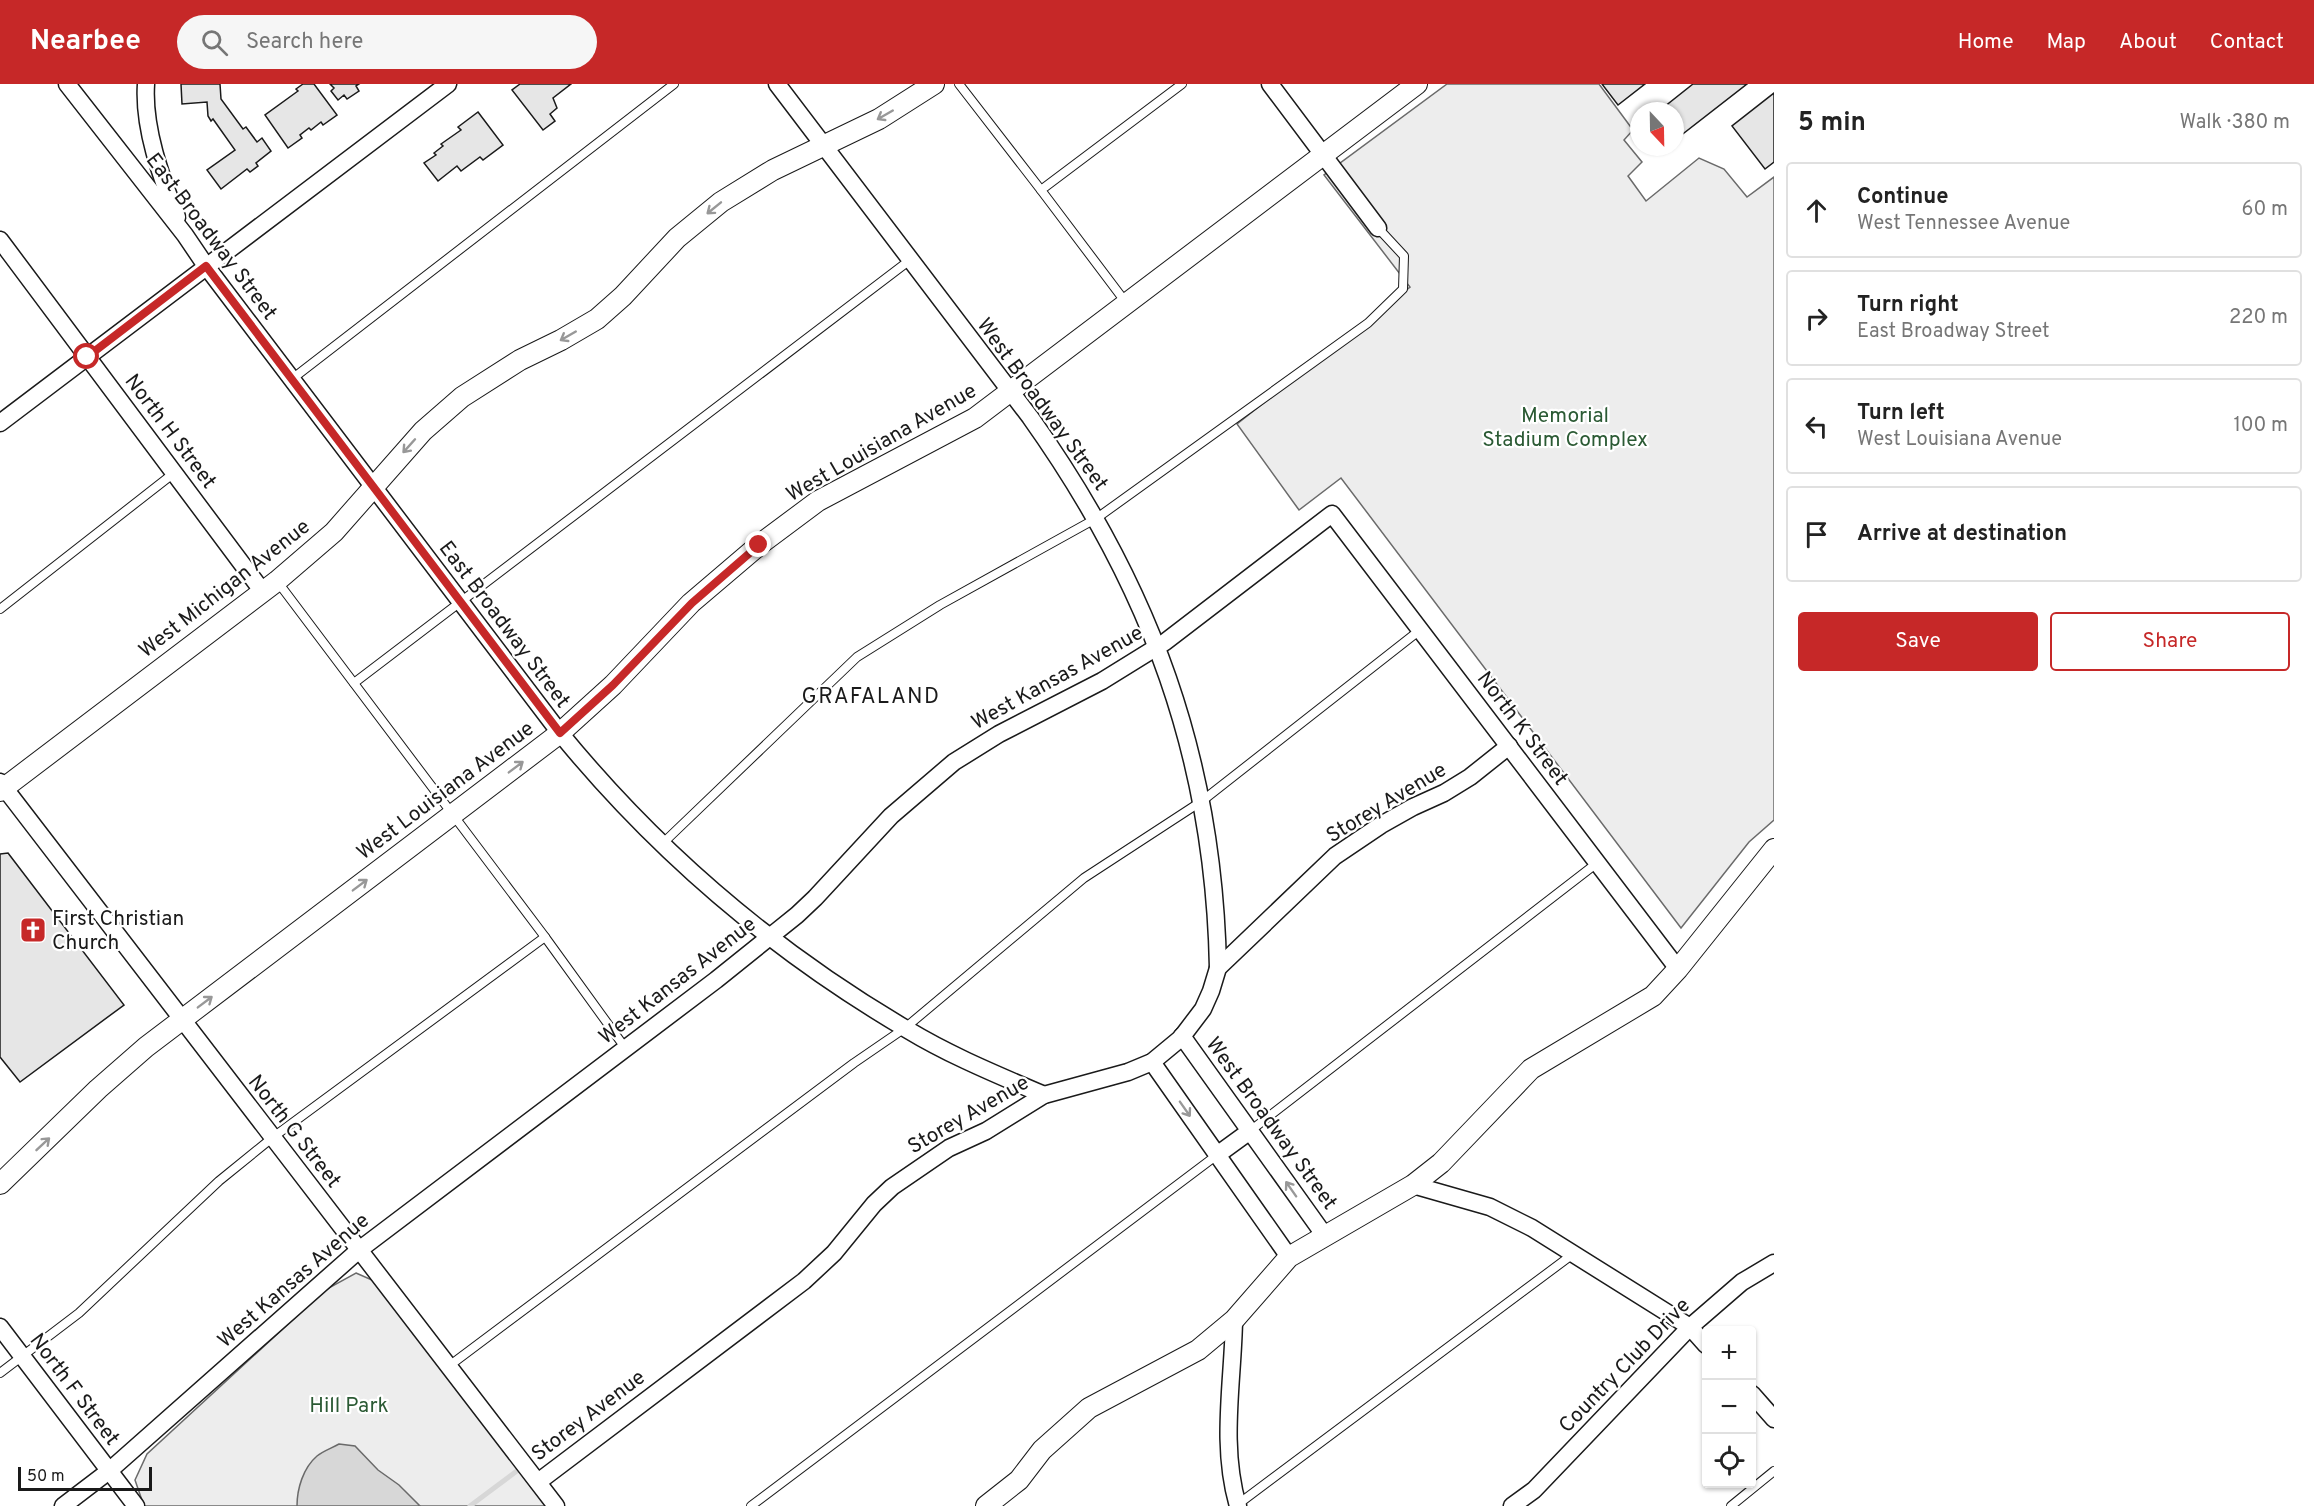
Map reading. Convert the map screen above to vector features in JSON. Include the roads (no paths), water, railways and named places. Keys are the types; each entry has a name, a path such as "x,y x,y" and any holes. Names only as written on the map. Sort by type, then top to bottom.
{"street":[{"name":"East Broadway Street","path":"68,84 185,235 206,266 560,733 600,781 661,845 727,904 836,987 905,1028 1001,1078 1044,1095"},
{"path":"146,84 147,108 155,149 185,235"},
{"path":"0,423 448,84"},
{"name":"West Broadway Street","path":"777,84 1069,472 1097,518 1132,587 1184,724 1202,801 1210,845 1216,902 1218,968"},
{"name":"West Michigan Avenue","path":"2,787 270,586 334,532 423,431 462,397 520,360 597,319 623,296 677,238 721,202 773,170 879,119 933,84"},
{"path":"1270,84 1378,228"},
{"name":"West Louisiana Avenue","path":"0,1184 104,1083 181,1020 560,733 613,685 692,603 759,545 818,501 975,418 1417,84"},
{"name":"North H Street","path":"1,244 174,473 270,586"},
{"name":"North K Street","path":"1332,514 1678,969"},
{"name":"West Kansas Avenue","path":"63,1506 109,1471 359,1250 769,937 815,898 891,816 954,762 999,734 1102,681 1157,648 1332,514"},
{"name":"Storey Avenue","path":"538,1482 804,1281 834,1253 874,1204 892,1187 949,1148 986,1131 1044,1095 1128,1072 1152,1062 1182,1036 1203,1010 1218,968 1335,856 1381,825 1470,777 1509,746"},
{"name":"North G Street","path":"2,787 556,1506"},
{"path":"986,1506 1019,1480 1042,1450 1089,1408 1198,1350 1234,1320 1289,1257 1413,1185 1441,1163 1531,1068 1653,996 1678,969 1774,849"},
{"name":"West Broadway Street","path":"1182,1036 1325,1236"},
{"path":"1152,1062 1289,1257"},
{"path":"1217,1155 1250,1131"},
{"path":"1413,1185 1490,1207 1532,1228 1690,1328 1702,1340"},
{"name":"Country Club Drive","path":"1512,1506 1534,1490 1690,1328 1742,1282 1774,1263"},
{"path":"1234,1320 1228,1413 1231,1482 1237,1506"},
{"name":"North F Street","path":"0,1327 136,1506"},
{"path":"1756,1399 1774,1419"}],"lane":[{"path":"292,379 674,84"},
{"path":"959,84 1127,304"},
{"path":"1041,190 1182,84"},
{"path":"661,845 857,657 940,605 1097,518 1368,323 1403,289 1404,256 1378,228"},
{"path":"354,683 910,260"},
{"path":"0,609 174,473"},
{"path":"270,586 354,683 626,1048"},
{"path":"449,1366 854,1063 905,1028 1084,878 1202,801 1420,630"},
{"path":"1250,1131 1597,863"},
{"path":"0,1374 79,1313 219,1181 272,1138 545,938"},
{"path":"751,1506 1217,1155"},
{"path":"1237,1506 1573,1254"},
{"path":"1731,1506 1774,1471"}],"waterway":[{"path":"470,1506 522,1467"}],"place":[{"name":"First Christian Church","path":"33,930"}],"district":[{"name":"GRAFALAND","path":"871,695"}],"park label":[{"name":"Memorial Stadium Complex","path":"1565,427"},
{"name":"Hill Park","path":"349,1405"}]}
